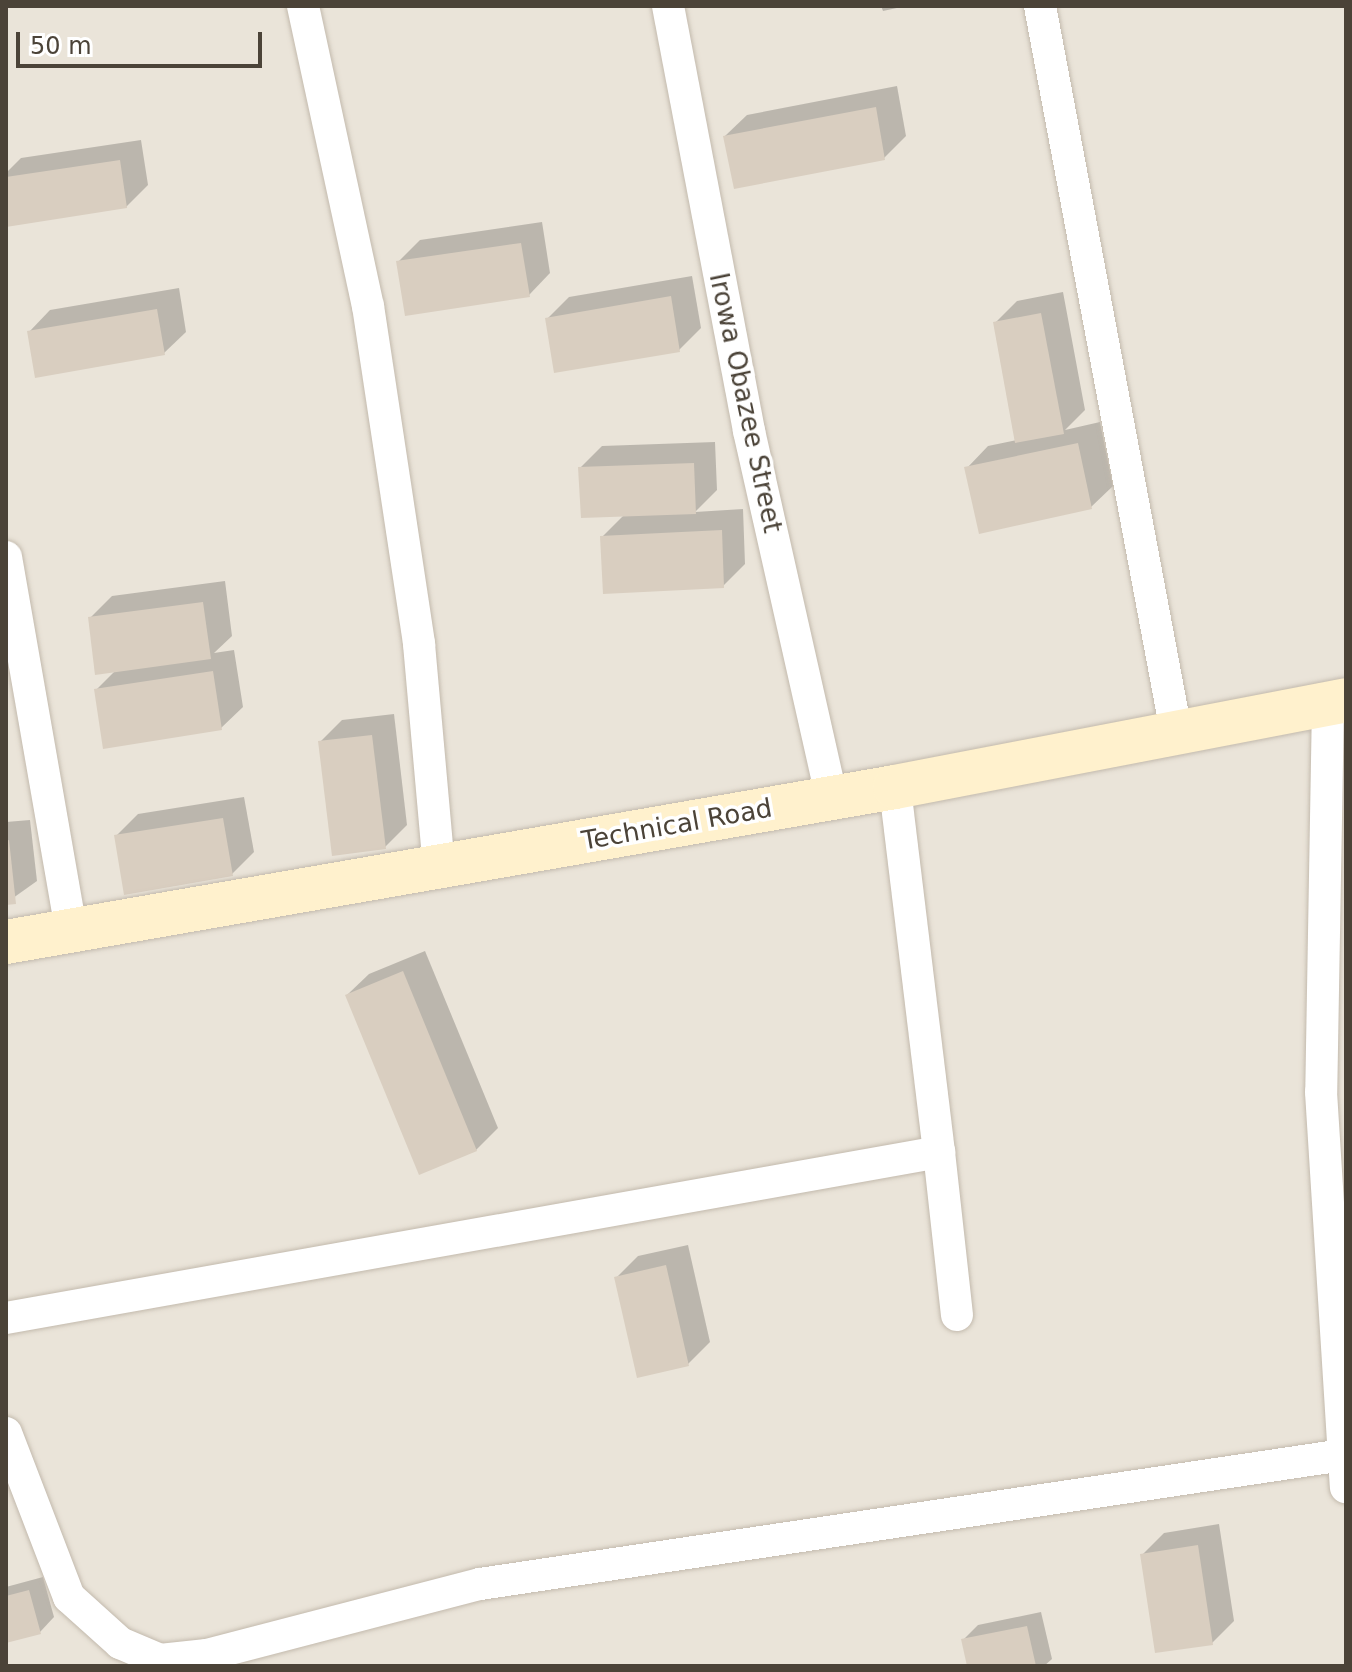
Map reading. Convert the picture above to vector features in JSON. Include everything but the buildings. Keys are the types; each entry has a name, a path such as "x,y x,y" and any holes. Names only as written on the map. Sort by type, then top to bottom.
{"street":[{"path":"303,6 368,306 419,644 439,866"},
{"name":"Irowa Obazee Street","path":"668,6 749,431 832,798"},
{"path":"1040,6 1176,731"},
{"path":"6,557 71,930"},
{"path":"1337,702 1334,1092 1346,1487"},
{"name":"Technical Road","path":"6,942 895,787 1337,702"},
{"path":"895,787 957,1315"},
{"path":"6,1318 939,1152"},
{"path":"6,1433 69,1597 120,1643 160,1660 207,1655 480,1584 1343,1455"}],"shaded area":[{"path":"6,6 1346,6 1346,1666 6,1666"}]}
